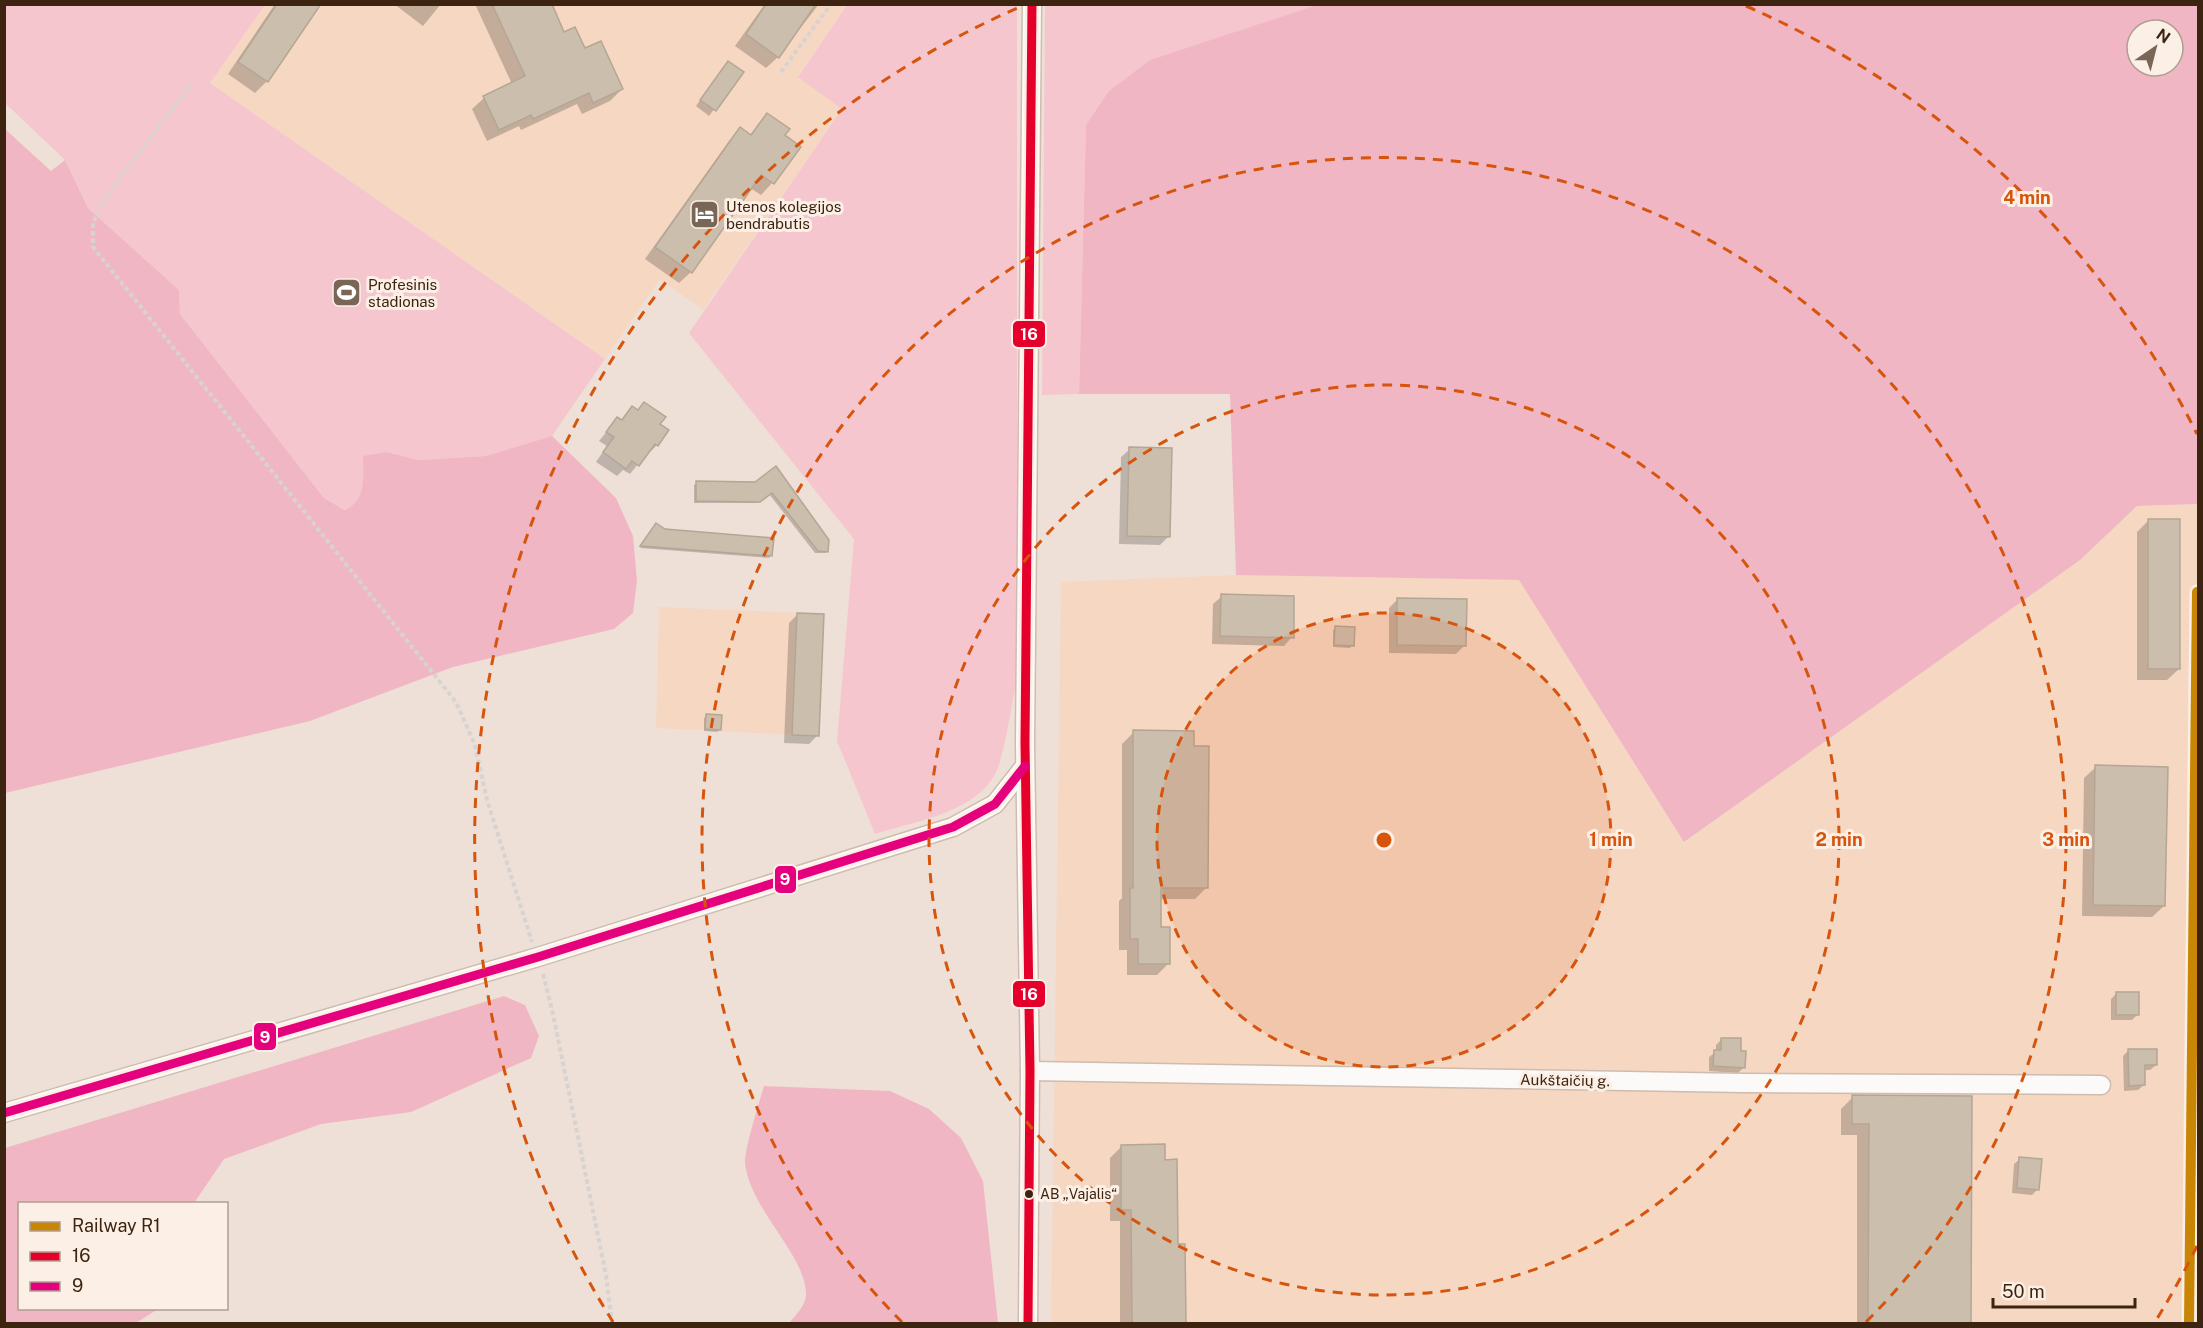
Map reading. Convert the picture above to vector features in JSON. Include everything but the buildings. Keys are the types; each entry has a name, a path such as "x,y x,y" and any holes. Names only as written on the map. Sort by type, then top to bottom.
{"street":[{"path":"1028,1323 1030,1071 1026,766 1032,4"},
{"path":"4,1113 538,957 953,827 995,804 1026,766"},
{"name":"Aukštaičių g.","path":"1030,1071 1744,1083 2101,1085"}],"path":[{"path":"782,72 831,4"},
{"path":"192,83 105,198 93,223 93,247 456,702 475,745 487,800 554,1014 602,1253 612,1323"}],"shaded area":[{"path":"1320,4 2198,5 2198,504 2137,506 2080,560 1684,842 1519,580 1236,575 1230,394 1079,394 1086,125 1109,91 1150,60"},
{"path":"4,5 265,5 210,83 605,359 552,436 486,456 418,460 387,452 363,457 363,487 358,500 346,510 324,498 180,314 179,290 88,208 65,160 5,103"},
{"path":"265,5 847,5 798,76 843,108 703,310 660,279 605,359 210,83"},
{"path":"847,5 1017,5 1017,679 1002,755 991,781 979,794 964,804 928,819 875,834 837,741 854,539 689,333 842,109 798,77"},
{"path":"1045,5 1320,5 1150,60 1086,125 1079,394 1042,395"},
{"path":"5,129 51,171 65,160 88,208 179,290 180,314 324,498 345,510 352,506 362,487 363,456 387,452 418,460 486,456 552,436 616,498 633,536 637,581 633,613 614,629 453,667 310,721 5,793"},
{"path":"2198,504 2198,1323 1051,1324 1061,582 1236,575 1519,580 1685,842 2080,560 2137,506"},
{"path":"659,607 824,614 819,736 656,728"},
{"path":"504,996 525,1005 539,1036 531,1058 411,1112 321,1124 224,1159 195,1202 18,1202 18,1310 156,1310 136,1323 5,1323 5,1148"},
{"path":"764,1086 890,1091 929,1109 961,1138 983,1181 998,1323 789,1323 804,1303 806,1296 804,1281 789,1249 757,1198 749,1181 745,1163"}],"rail line":[{"name":"R1","path":"2189,1324 2197,592"}],"transit line":[{"name":"16","path":"1028,1324 1030,1071 1025,743 1032,4"},
{"name":"9","path":"4,1113 538,957 953,827 995,804 1025,766"}],"place":[{"name":"Utenos kolegijos bendrabutis","path":"705,215"},
{"name":"Profesinis stadionas","path":"347,293"},
{"name":"AB „Vajalis“","path":"1029,1194"}]}
